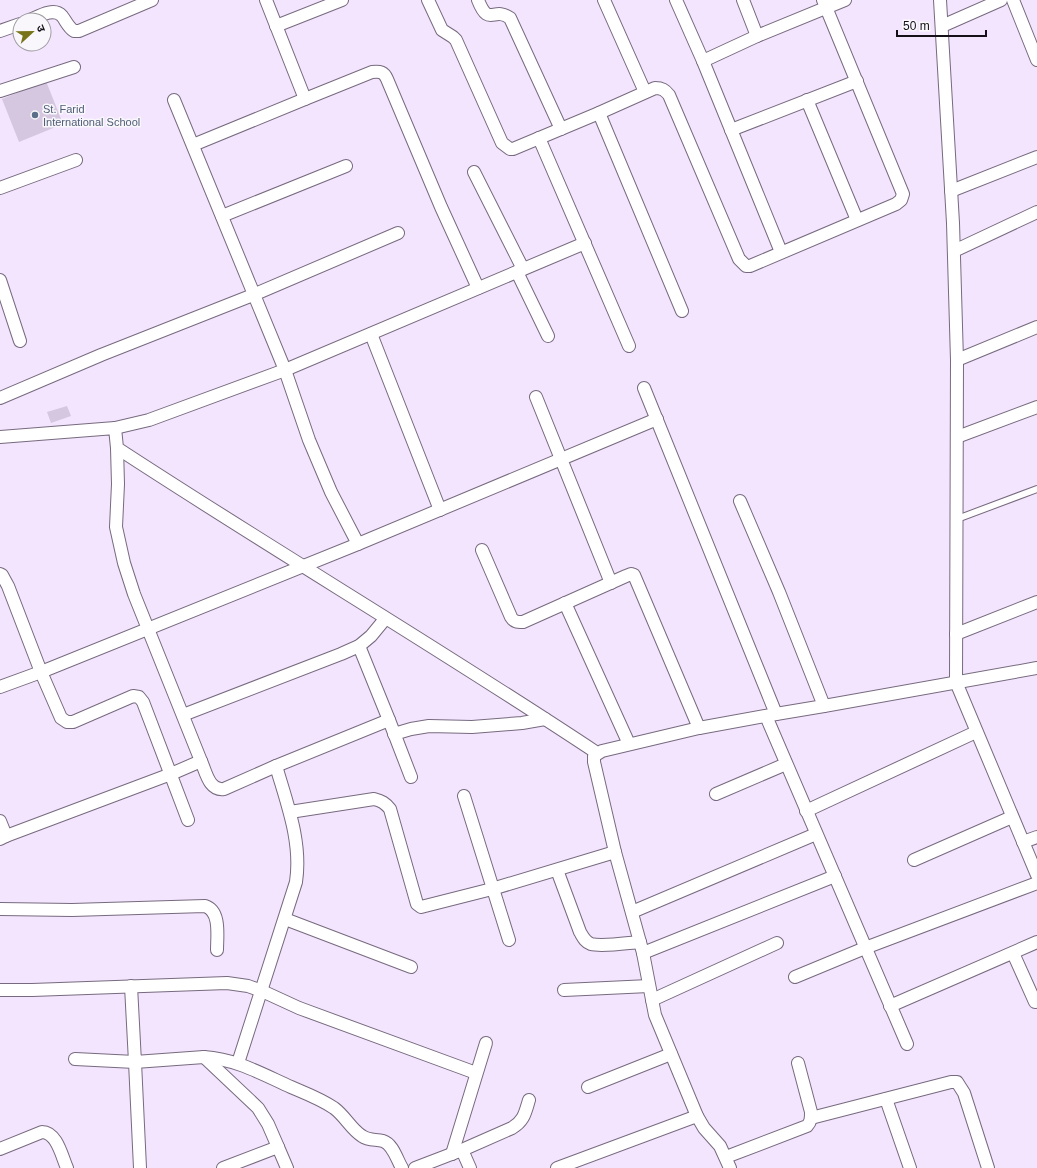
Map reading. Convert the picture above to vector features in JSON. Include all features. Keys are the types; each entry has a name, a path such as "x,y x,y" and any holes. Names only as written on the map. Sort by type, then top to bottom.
{"street":[{"path":"52,13 56,12 61,15 70,28 74,31 152,0"},
{"path":"266,0 305,99"},
{"path":"276,26 342,0"},
{"path":"428,0 442,30 456,40 502,144 507,148 513,149 561,130 655,88 666,90 736,252 742,264 746,266 750,266 896,204 901,200 903,194 825,4"},
{"path":"478,0 485,14 502,14 510,18 561,130"},
{"path":"604,0 645,92"},
{"path":"676,0 703,61 781,252"},
{"path":"743,0 757,36"},
{"path":"703,61 825,4 845,0"},
{"path":"940,0 954,251 957,360 958,437 956,682 1037,876"},
{"path":"942,26 1001,0"},
{"path":"1013,0 1037,60"},
{"path":"0,31 12,27"},
{"path":"0,91 74,67"},
{"path":"193,146 372,72 383,72 441,207 478,288"},
{"path":"731,130 857,81"},
{"path":"174,100 285,370 309,440 332,492 358,544"},
{"path":"807,100 857,220"},
{"path":"599,113 682,311"},
{"path":"539,138 629,346"},
{"path":"951,191 1037,157"},
{"path":"0,188 76,160"},
{"path":"222,216 346,166"},
{"path":"474,172 520,270 548,336"},
{"path":"954,251 1037,212"},
{"path":"0,398 101,355 253,295 398,233"},
{"path":"0,438 115,428 148,420 285,370 585,243"},
{"path":"0,280 20,341"},
{"path":"957,360 1037,326"},
{"path":"371,334 440,510"},
{"path":"644,388 771,715 786,764 907,1044"},
{"path":"536,397 611,583"},
{"path":"958,437 1037,407"},
{"path":"0,687 149,629 358,544 657,419"},
{"path":"115,428 118,484 116,527 124,563 134,594 211,784 219,790 229,787 276,766 389,720"},
{"path":"117,448 208,508 303,566 597,753"},
{"path":"740,501 779,592 824,706"},
{"path":"482,550 513,621 517,622 523,622 631,574 634,575 637,578 699,728"},
{"path":"0,574 8,586 41,672 61,718 67,722 73,722 133,696 139,697 143,702 188,820"},
{"path":"956,634 1037,602"},
{"path":"565,603 629,744"},
{"path":"183,715 359,646 371,636 385,619"},
{"path":"359,646 411,777"},
{"path":"798,1063 811,1118 807,1126 728,1162 720,1146 704,1128 697,1116 657,1020 632,912 615,852 594,762 594,756 597,753 629,744 699,728 1037,668"},
{"path":"394,734 429,726 472,727 522,723 545,719"},
{"path":"806,810 976,732"},
{"path":"0,820 3,838 171,774 201,761"},
{"path":"716,794 786,764"},
{"path":"238,1063 296,882 298,850 290,812 276,766"},
{"path":"464,796 509,940"},
{"path":"290,812 374,799 386,804 390,809 418,906 424,906 492,889 615,852"},
{"path":"914,860 1012,817"},
{"path":"632,912 816,834"},
{"path":"1023,842 1037,837"},
{"path":"557,870 584,940 590,944 641,948 835,876"},
{"path":"795,977 865,948 1037,883"},
{"path":"0,909 72,910 205,906 212,910 216,919 217,950"},
{"path":"285,919 411,967"},
{"path":"890,1006 1037,942"},
{"path":"652,1000 778,943"},
{"path":"1013,953 1035,1002"},
{"path":"0,990 227,983 248,986 299,1008 476,1074"},
{"path":"131,986 140,1168"},
{"path":"564,990 649,986"},
{"path":"457,1152 476,1074 486,1043"},
{"path":"588,1087 671,1054"},
{"path":"204,1057 258,1108 268,1124 287,1168"},
{"path":"75,1059 135,1062 204,1057 238,1063 326,1103 344,1116 363,1137 369,1140 383,1141 388,1144 402,1168"},
{"path":"811,1118 957,1082 964,1093 988,1168"},
{"path":"886,1099 910,1168"},
{"path":"415,1168 457,1152 520,1124 529,1100"},
{"path":"557,1168 697,1116"},
{"path":"0,1150 42,1132 47,1132 55,1141 67,1168"},
{"path":"223,1168 278,1147"},
{"path":"457,1152 470,1168"}],"lane":[{"path":"957,519 1037,489"}],"building":[{"path":"46,81 63,124 19,142 2,99"},
{"path":"67,406 71,416 51,423 47,412"}],"place":[{"name":"St. Farid International School","path":"35,115"}]}
